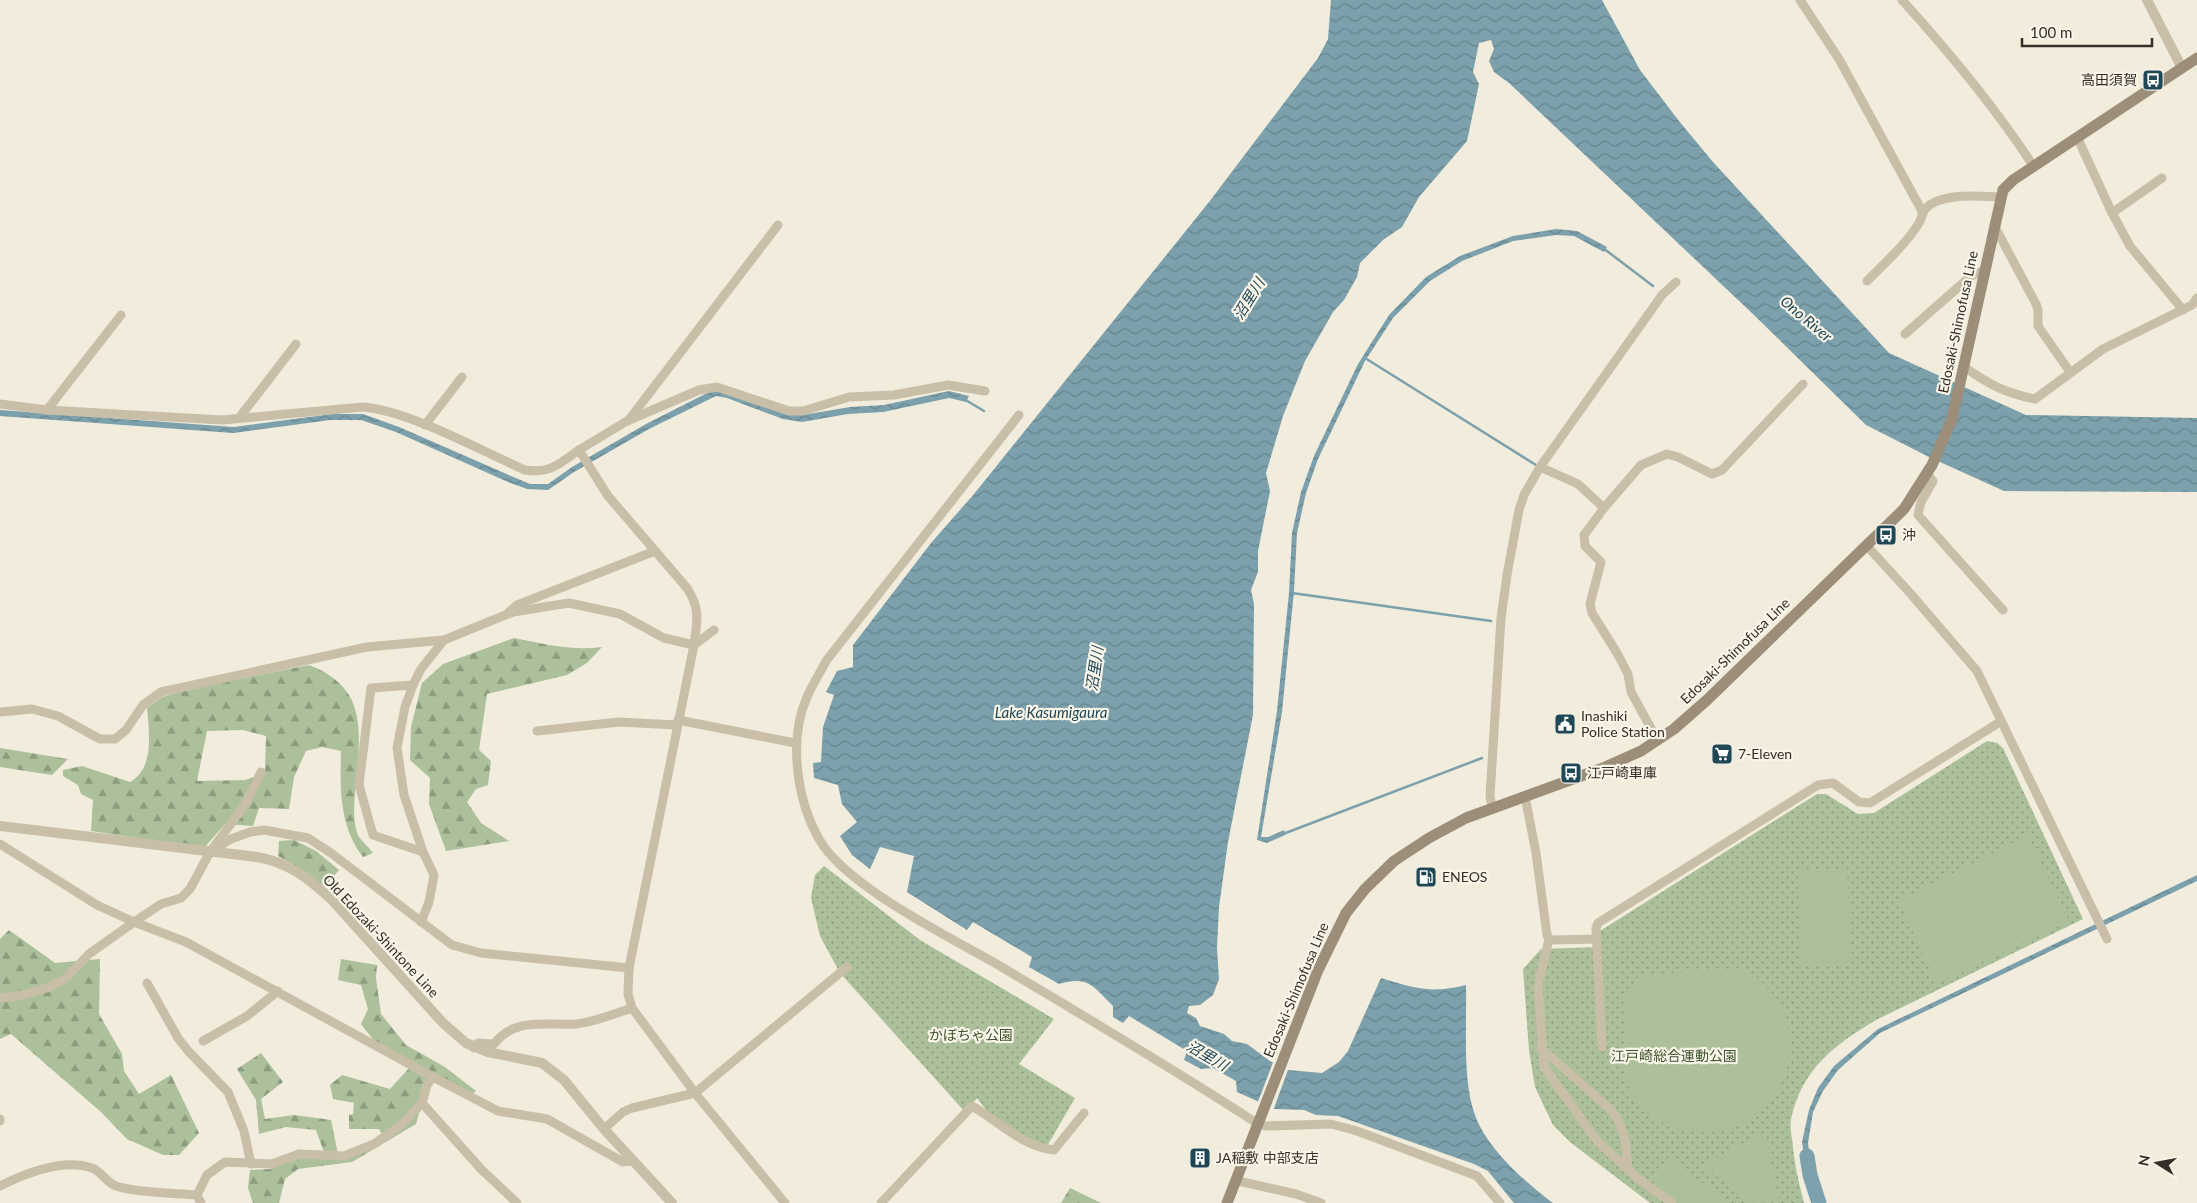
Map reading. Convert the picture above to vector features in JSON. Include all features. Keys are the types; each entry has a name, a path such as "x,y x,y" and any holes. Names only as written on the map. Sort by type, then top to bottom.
{"main road":[{"name":"Edosaki-Shimofusa Line","path":"1227,1203 1238,1180 1287,1048 1329,947 1355,900 1379,875 1411,850 1454,824 1492,807 1604,768 1658,741 1707,700 1904,509 1930,470 1952,419 2000,198 2007,185 2197,58"}],"street":[{"path":"1800,0 1839,59 1922,211 1920,222 1867,281"},
{"path":"1902,0 1948,51 1996,112 2034,167"},
{"path":"2147,0 2182,68"},
{"path":"2078,139 2112,213 2130,246 2183,310"},
{"path":"2112,213 2162,178"},
{"path":"1922,211 1934,203 1965,195 2000,198"},
{"path":"627,421 778,225"},
{"path":"1994,225 2036,304 2038,326 2070,372"},
{"path":"1905,334 1971,276 1985,270"},
{"path":"1492,807 1490,796 1501,618 1519,510 1524,495 1540,466 1662,295 1676,282"},
{"path":"1963,370 2011,394 2035,399 2103,349 2183,310 2192,305 2197,298"},
{"path":"47,410 121,315"},
{"path":"239,418 296,344"},
{"path":"426,426 462,377"},
{"path":"1658,741 1631,692 1628,674 1592,613 1590,604 1601,562 1585,546 1584,535 1604,508 1641,465 1667,454 1678,457 1712,474 1722,470 1803,384"},
{"path":"0,404 47,410 222,420 363,407 378,408 426,426 525,470 538,472 550,470 627,421 698,390 717,387 789,411 803,411 849,398 894,395 948,385 968,387 985,392"},
{"path":"1019,415 826,661 806,699 795,743 800,791 819,840 843,868 892,903 1266,1126 1331,1124 1357,1131 1477,1176 1500,1203"},
{"path":"579,450 608,496 687,588 696,602 697,620 694,645 629,968 628,994 632,1008 695,1093 785,1203"},
{"path":"1540,466 1578,484 1604,508"},
{"path":"1930,470 1933,481 1921,502 1918,515 2002,610"},
{"path":"1867,546 1977,671 2107,940"},
{"path":"507,614 517,605 655,551"},
{"path":"0,712 32,710 58,716 100,739 115,739 126,730 143,705 161,692 348,651 444,640 507,614 568,604 620,614 664,638 694,645"},
{"path":"694,645 714,630"},
{"path":"421,922 429,902 434,875 423,852 404,795 397,748 405,707 414,685 421,669 444,640"},
{"path":"414,685 371,688 360,785 372,835 423,852"},
{"path":"536,731 619,722 677,722 795,743"},
{"path":"1602,1048 1596,939 1596,928 1601,921 1818,785 1833,783 1859,802 1870,802 2000,722"},
{"path":"0,998 47,988 65,979 89,954 134,922 161,904 181,898 190,889 210,852 244,806 261,772"},
{"path":"1525,796 1549,939 1538,986 1543,1064 1546,1072 1598,1142 1628,1169 1672,1203"},
{"name":"Old Edozaki-Shintone Line","path":"0,826 281,862 302,874 331,899 443,1023 474,1048 542,1063 564,1080 604,1129 672,1203"},
{"path":"210,852 231,838 264,830 308,838 338,858 452,945 481,954 629,968"},
{"path":"0,844 97,905 186,942 498,1110 547,1119 623,1162 633,1161"},
{"path":"1549,939 1596,939"},
{"path":"604,1129 623,1112 632,1108 695,1093 847,967"},
{"path":"147,983 178,1038 228,1092 244,1131 250,1164"},
{"path":"203,1042 247,1016 278,991"},
{"path":"474,1048 478,1044 494,1044 500,1036 520,1025 536,1023 576,1024 595,1021 632,1008"},
{"path":"1541,1048 1611,1110 1621,1122 1628,1169"},
{"path":"0,1186 19,1177 55,1166 77,1165 94,1168 115,1186 199,1199 207,1175 225,1162 272,1164 299,1154 344,1156 374,1144 401,1126 422,1103 427,1085 433,1076"},
{"path":"422,1103 481,1169 517,1203"},
{"path":"881,1203 972,1106 991,1117 1015,1136 1038,1148 1054,1150 1084,1113"},
{"path":"1238,1180 1296,1194 1321,1203"}],"green space":[{"path":"514,638 547,645 602,647 587,663 567,675 487,694 479,750 491,761 488,785 476,789 467,802 481,823 509,841 446,851 429,804 430,778 410,760 411,727 422,683 443,664"},
{"path":"309,665 329,675 343,687 352,702 357,717 359,735 354,803 355,825 359,837 373,853 363,857 349,833 341,793 341,751 322,747 306,751 294,777 289,809 259,808 253,826 225,824 204,848 91,831 93,800 81,794 78,785 63,776 63,770 82,766 130,782 138,776 147,759 149,738 147,708 162,697 199,687","holes":["243,730 266,736 265,773 245,780 197,781 207,731"]},
{"name":"江戸崎総合運動公園","path":"1987,741 1997,743 2003,748 2083,919 1876,1020 1847,1039 1822,1060 1803,1086 1791,1119 1795,1163 1804,1203 1650,1203 1570,1142 1553,1125 1535,1087 1529,1050 1523,969 1541,949 1600,947 1600,931 1817,794 1826,794 1858,814 1874,813"},
{"path":"0,748 68,759 52,775 0,767"},
{"path":"2028,835 2069,921 1937,984 1898,901"},
{"path":"294,840 316,851 339,870 324,888 299,868 278,856 279,841"},
{"name":"かぼちゃ公園","path":"824,866 920,940 1054,1019 1019,1064 1075,1098 1046,1148 996,1123 977,1098 965,1112 840,973 820,936 811,898 815,875"},
{"path":"1798,870 1847,871 1851,965 1800,966"},
{"path":"9,930 55,963 100,959 99,1014 122,1054 124,1071 139,1094 171,1075 199,1133 179,1155 163,1155 127,1139 101,1112 11,1034 0,1039 0,939"},
{"path":"341,959 377,965 376,978 381,1014 406,1045 445,1067 476,1091 467,1098 433,1077 427,1085 416,1124 352,1162 298,1169 285,1179 279,1203 253,1203 248,1188 250,1170 270,1169 301,1154 326,1158 316,1130 286,1127 259,1134 256,1100 237,1069 261,1053 283,1082 261,1099 265,1119 294,1115 331,1120 339,1159 384,1138 379,1129 349,1129 349,1115 353,1114 354,1103 333,1099 330,1085 342,1075 390,1089 410,1067 379,1047 361,1024 368,1009 361,985 338,980"},
{"path":"1741,968 1769,989 1785,1017 1790,1047 1784,1076 1769,1103 1745,1122 1714,1132 1676,1128 1668,1125 1653,1117 1640,1105 1627,1083 1623,995 1640,975"},
{"path":"1765,1132 1779,1202 1750,1203 1703,1165"},
{"path":"1668,1158 1731,1203 1681,1203 1652,1181"},
{"path":"1070,1188 1101,1203 1061,1203"}],"water":[{"name":"Lake Kasumigaura","path":"1331,0 1602,0 1640,70 1679,121 1713,162 1889,353 2026,415 2197,418 2197,492 2004,491 1929,457 1866,425 1755,316 1509,83 1494,72 1489,61 1494,49 1491,40 1479,43 1473,72 1479,84 1467,141 1419,197 1402,227 1383,240 1360,263 1357,277 1344,300 1333,312 1305,361 1283,416 1266,473 1270,491 1258,551 1258,572 1251,590 1254,604 1253,715 1228,842 1219,907 1217,948 1219,979 1213,995 1200,1005 1189,1006 1187,1013 1196,1018 1200,1026 1224,1034 1232,1041 1247,1044 1270,1061 1288,1070 1322,1073 1339,1062 1348,1051 1381,978 1423,989 1454,988 1466,985 1468,1085 1475,1115 1488,1140 1508,1164 1553,1203 1514,1203 1488,1171 1474,1164 1338,1116 1316,1115 1304,1110 1275,1109 1237,1092 1236,1081 1213,1068 1201,1069 1184,1060 1187,1051 1129,1016 1123,1023 1113,1017 1113,1006 1090,984 1077,981 1059,984 1029,967 1032,957 973,922 967,930 907,892 914,856 880,847 870,869 852,855 840,836 857,822 842,804 838,785 814,778 813,763 821,762 823,727 834,695 826,692 837,671 853,667 853,645 931,543 974,494 1209,202 1318,58 1328,39"},
{"path":"1556,229 1577,231 1607,247 1604,252 1574,236 1556,235 1513,241 1462,261 1430,281 1393,318 1365,361 1318,459 1306,493 1297,533 1294,591 1282,712 1261,837 1268,837 1284,830 1285,835 1267,843 1257,840 1277,711 1289,593 1292,533 1301,492 1314,456 1358,364 1389,315 1426,277 1460,256 1513,236"},
{"path":"715,389 785,413 803,415 850,407 884,405 949,391 969,396 966,402 949,398 883,412 848,414 802,422 783,419 727,398 716,396 649,429 574,472 548,490 527,489 508,482 396,432 361,420 330,420 233,433 0,416 0,410 234,427 332,414 363,414 399,427 530,484 548,484 572,467 646,424"},
{"path":"2197,875 2197,881 1880,1033 1838,1070 1823,1091 1813,1112 1808,1143 1812,1175 1807,1175 1802,1142 1809,1110 1818,1088 1834,1066 1878,1029"}],"pier":[{"path":"1274,1060 1289,1067 1273,1111 1257,1104"}],"waterway":[{"path":"1603,248 1653,286"},
{"path":"1365,358 1536,465"},
{"path":"964,399 984,411"},
{"path":"1292,593 1491,621"},
{"path":"1283,834 1482,758"},
{"path":"1807,1156 1810,1175 1819,1203"}],"place":[{"name":"高田須賀","path":"2153,80"},
{"name":"沖","path":"1886,535"},
{"name":"Inashiki Police Station","path":"1565,724"},
{"name":"7-Eleven","path":"1722,754"},
{"name":"江戸崎車庫","path":"1571,773"},
{"name":"ENEOS","path":"1426,877"},
{"name":"JA稲敷 中部支店","path":"1200,1158"}],"water label":[{"name":"沼里川","path":"1249,299"},
{"name":"Ono River","path":"1806,319"},
{"name":"沼里川","path":"1095,669"},
{"name":"沼里川","path":"1207,1056"}]}
